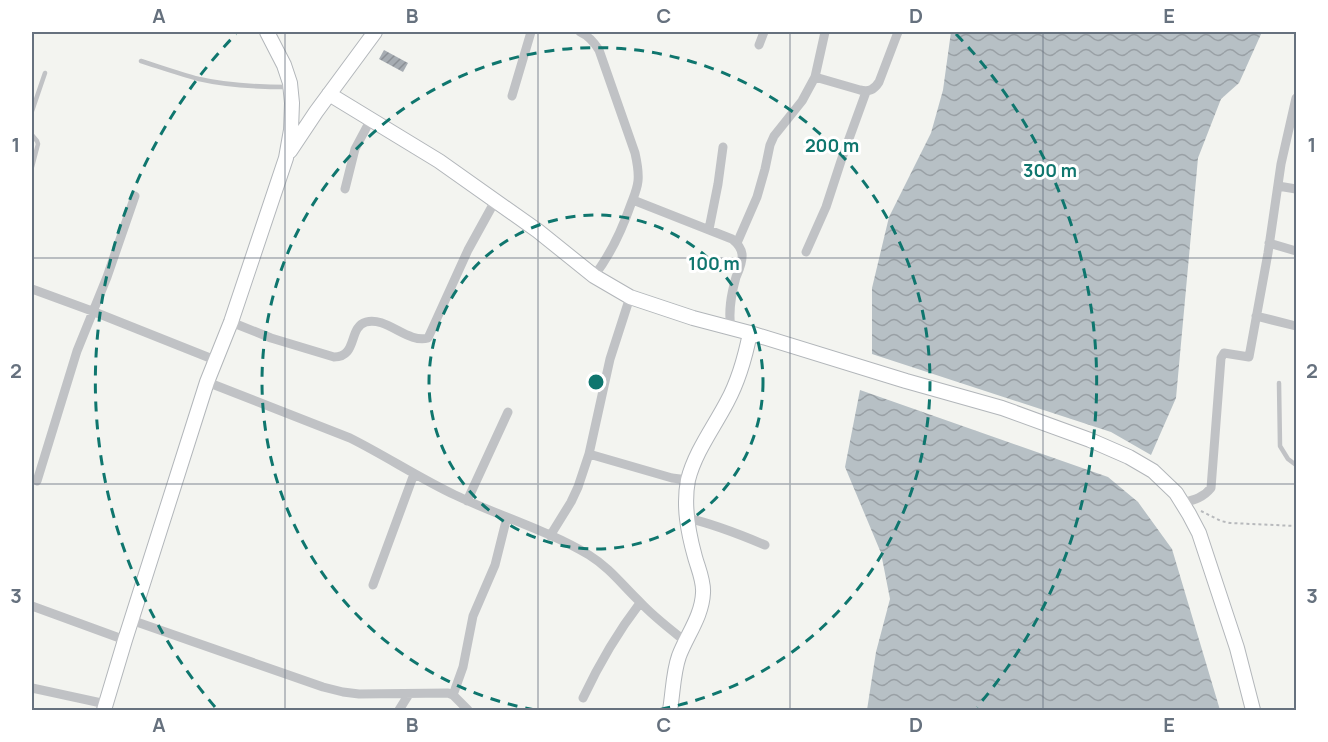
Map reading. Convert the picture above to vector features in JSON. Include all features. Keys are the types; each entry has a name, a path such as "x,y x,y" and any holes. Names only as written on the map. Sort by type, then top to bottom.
{"street":[{"path":"32,688 105,708 207,382 231,322 286,158 291,130 290,87 284,65 267,32"},
{"path":"286,158 329,94 375,32"},
{"path":"512,96 531,32"},
{"path":"580,32 594,41 599,50 638,167 636,193 624,225 615,245 594,276"},
{"path":"759,45 764,32"},
{"path":"737,243 757,197 774,136 802,101 815,76 825,32"},
{"path":"815,76 866,92 872,90 879,82 898,32"},
{"path":"806,252 826,207 866,92"},
{"path":"329,94 439,161 538,231 594,276 630,297 693,318 1002,408 1090,440 1129,457 1153,471 1176,493 1199,533 1237,648 1253,711"},
{"path":"1182,503 1199,498 1210,488 1221,358 1224,353 1249,357 1278,186 1293,131 1296,98"},
{"path":"345,189 355,148 371,119"},
{"path":"709,230 723,147"},
{"path":"1278,186 1296,189"},
{"path":"37,481 77,351 107,277 135,196"},
{"path":"633,200 732,239 741,248 742,258 730,305 731,329"},
{"path":"231,322 271,338 334,357 345,354 350,348 358,327 364,322 378,322 416,338 423,340 428,338 468,250 495,201"},
{"path":"1269,243 1296,251"},
{"path":"32,289 215,360"},
{"path":"550,536 575,495 589,454 610,359 630,297"},
{"path":"1256,316 1296,326"},
{"path":"670,711 678,660 702,604 703,590 688,532 688,480 695,460 739,376 750,333"},
{"path":"207,382 350,438 467,501 578,549 617,577 640,603 685,641"},
{"path":"467,501 508,412"},
{"path":"589,454 672,478 688,480"},
{"path":"373,585 414,474"},
{"path":"453,695 463,668 473,616 495,565 507,517"},
{"path":"687,518 726,529 765,545"},
{"path":"584,698 610,645 640,603"},
{"path":"32,606 125,640"},
{"path":"131,620 268,669 343,692 359,694 441,692 453,695 468,711"},
{"path":"399,711 409,694"}],"lane":[{"path":"141,61 199,79 239,86 290,87"},
{"path":"32,111 45,73"},
{"path":"32,135 38,144 32,167"},
{"path":"1279,383 1280,446 1288,459 1296,465"}],"path":[{"path":"1182,503 1230,523 1296,526"}],"water":[{"path":"951,32 1262,32 1239,83 1221,99 1198,158 1176,398 1151,455 1111,432 872,354 872,288 889,217 931,133 943,90"},
{"path":"860,390 1108,477 1138,502 1172,549 1220,710 867,710 876,652 890,599 881,553 845,467"}],"building":[{"path":"384,50 408,63 403,72 379,59"}]}
